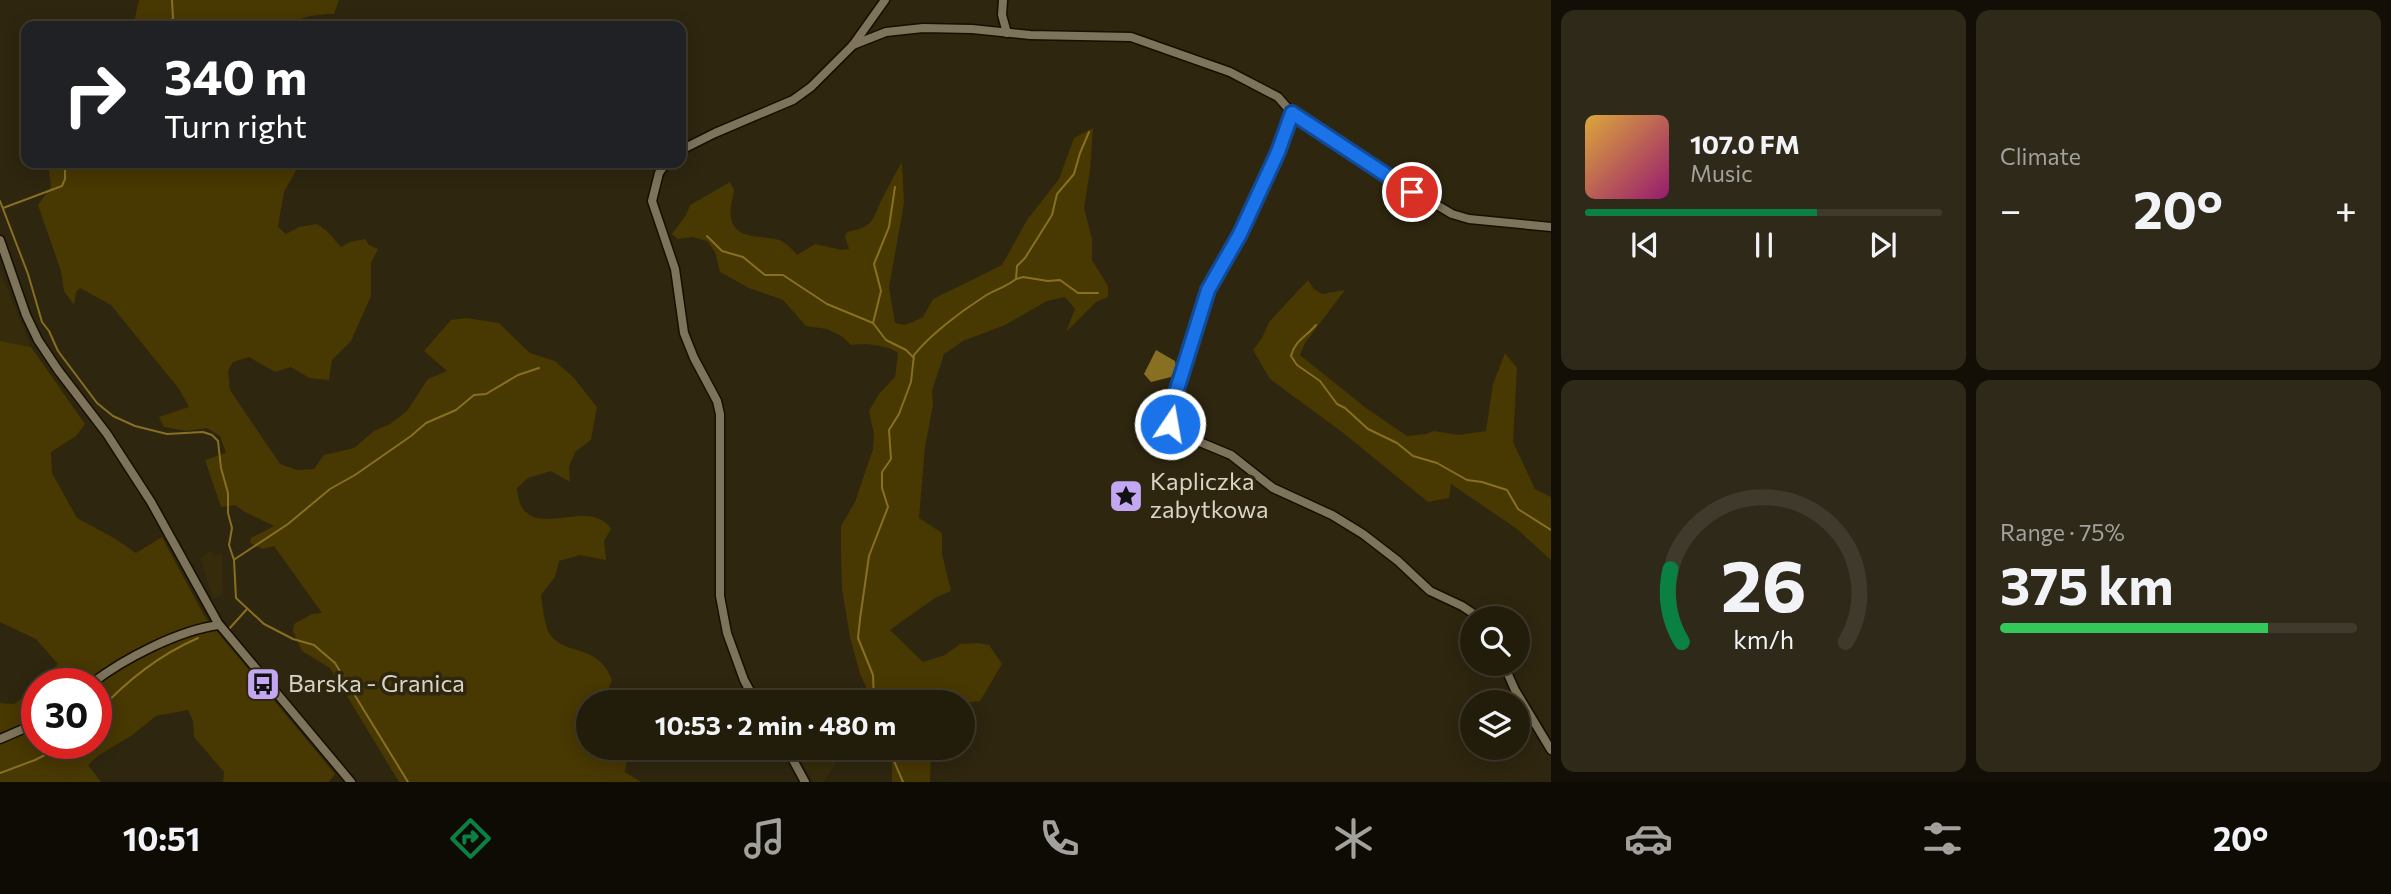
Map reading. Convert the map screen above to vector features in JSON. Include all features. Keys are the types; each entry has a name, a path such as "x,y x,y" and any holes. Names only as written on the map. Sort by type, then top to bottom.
{"street":[{"path":"686,148 793,100 817,81 853,44 885,0"},
{"path":"1003,0 1002,15 1007,33"},
{"path":"853,44 886,32 923,28 1131,37 1230,72 1278,97 1292,113 1354,156 1451,214 1469,219 1551,227"},
{"path":"1292,113 1278,152 1240,234 1208,290 1174,399 1170,424 1178,433 1231,456 1273,488 1332,515 1363,534 1398,561 1430,591 1462,606"},
{"path":"662,168 652,201 675,269 684,333 717,401 720,414 720,596 727,633 749,690"},
{"path":"0,240 26,315 38,340 107,434 151,502 218,624 351,782"},
{"path":"112,672 165,642 218,624"},
{"path":"1509,676 1551,750"},
{"path":"0,739 21,730"},
{"path":"793,760 805,782"}],"shaded area":[{"path":"139,0 339,0 334,14 310,16 296,21 134,21"},
{"path":"1093,128 1084,208 1092,239 1092,260 1108,286 1108,297 1096,302 1066,332 1075,309 1065,297 1047,301 1005,325 963,341 944,354 932,391 933,405 925,447 919,518 942,533 942,554 951,591 935,598 890,630 923,662 945,655 960,644 977,643 989,645 1002,664 980,701 975,702 975,690 867,690 850,637 842,589 841,526 855,502 873,449 874,434 869,411 879,394 895,377 898,353 875,345 851,345 843,337 827,329 806,326 783,300 749,288 720,272 715,252 707,241 692,237 678,239 672,234 690,205 730,182 734,190 731,218 738,231 750,236 779,240 797,255 815,244 849,249 845,236 847,232 864,227 872,221 902,162 904,203 889,287 895,323 904,325 923,317 933,299 1002,265 1027,220 1059,179 1074,138"},
{"path":"49,168 297,168 284,192 278,227 286,234 299,227 317,224 341,247 365,239 369,245 378,249 371,263 371,296 351,341 332,360 329,380 309,378 291,367 275,372 249,357 233,362 228,371 230,390 280,464 297,470 314,469 324,455 354,448 374,431 390,424 407,411 428,379 447,371 424,351 451,320 467,318 499,323 530,353 555,361 574,378 597,407 591,440 575,452 569,467 570,482 551,471 528,478 517,488 521,505 528,514 551,519 592,517 604,522 611,529 604,541 606,560 580,555 559,561 555,577 541,595 549,633 563,645 598,660 612,680 608,690 576,690 576,760 627,760 625,772 641,782 399,782 330,668 302,651 293,631 294,624 312,614 322,613 274,546 263,549 250,543 251,538 274,526 235,505 221,507 205,460 226,453 220,436 207,428 186,431 164,427 159,417 189,407 179,389 111,305 80,288 76,292 74,305 64,291 61,271 38,205 51,187"},
{"path":"2,276 31,347 0,341"},
{"path":"1308,280 1314,289 1322,294 1345,290 1305,343 1300,355 1366,408 1407,436 1434,431 1459,435 1486,431 1493,384 1505,353 1517,368 1513,442 1535,489 1551,497 1551,560 1517,529 1451,484 1449,498 1428,502 1342,432 1270,379 1253,350 1269,322"},
{"path":"0,341 31,347 85,424 76,436 51,452 52,473 77,518 136,553 162,537 205,617 335,774 329,782 223,782 224,772 194,737 193,721 188,710 156,716 112,747 112,668 54,668 58,664 36,639 0,622"},
{"path":"1156,350 1175,361 1176,366 1171,377 1151,382 1144,374"},
{"path":"211,550 214,556 222,553 223,595 213,599 200,558"},
{"path":"21,699 21,759 95,759 88,765 101,782 0,782 0,703 14,704"},
{"path":"800,760 838,760 823,782 814,782"},
{"path":"892,760 931,760 930,782 892,782"}],"waterway":[{"path":"172,0 172,21"},
{"path":"874,690 873,675 858,638 860,619 869,556 888,507 882,488 882,472 891,459 889,430 899,414 911,382 914,355 955,317 986,295 1016,279 1017,266 1052,215 1057,194 1074,174 1089,132"},
{"path":"3,208 62,186 65,168"},
{"path":"873,323 881,291 874,264 889,227 895,187"},
{"path":"0,201 28,274 42,322 58,351 97,403 113,416 135,426 167,434 203,432 218,441 221,468 228,493 228,513 232,528 229,545 234,560 236,598 264,624 293,639 314,645 335,663 408,782"},
{"path":"707,236 722,251 743,257 765,275 783,275 827,304 873,323 886,340 906,350 914,358"},
{"path":"1016,279 1023,277 1060,280 1078,293 1098,293"},
{"path":"1316,325 1298,342 1291,356 1297,365 1320,381 1337,404 1368,429 1397,443 1413,456 1437,463 1467,480 1507,490 1518,509 1551,530"},
{"path":"235,559 288,524 330,489 355,475 426,423 456,410 474,395 486,394 518,375 539,368"},
{"path":"229,629 247,609"},
{"path":"112,698 143,670 198,638"},
{"path":"0,773 37,759"},
{"path":"894,760 903,782"}],"place":[{"name":"Kapliczka zabytkowa","path":"1126,496"},
{"name":"Barska - Granica","path":"263,684"}],"route":[{"path":"1170,424 1174,399 1208,290 1240,234 1278,152 1292,113 1412,192"}]}
